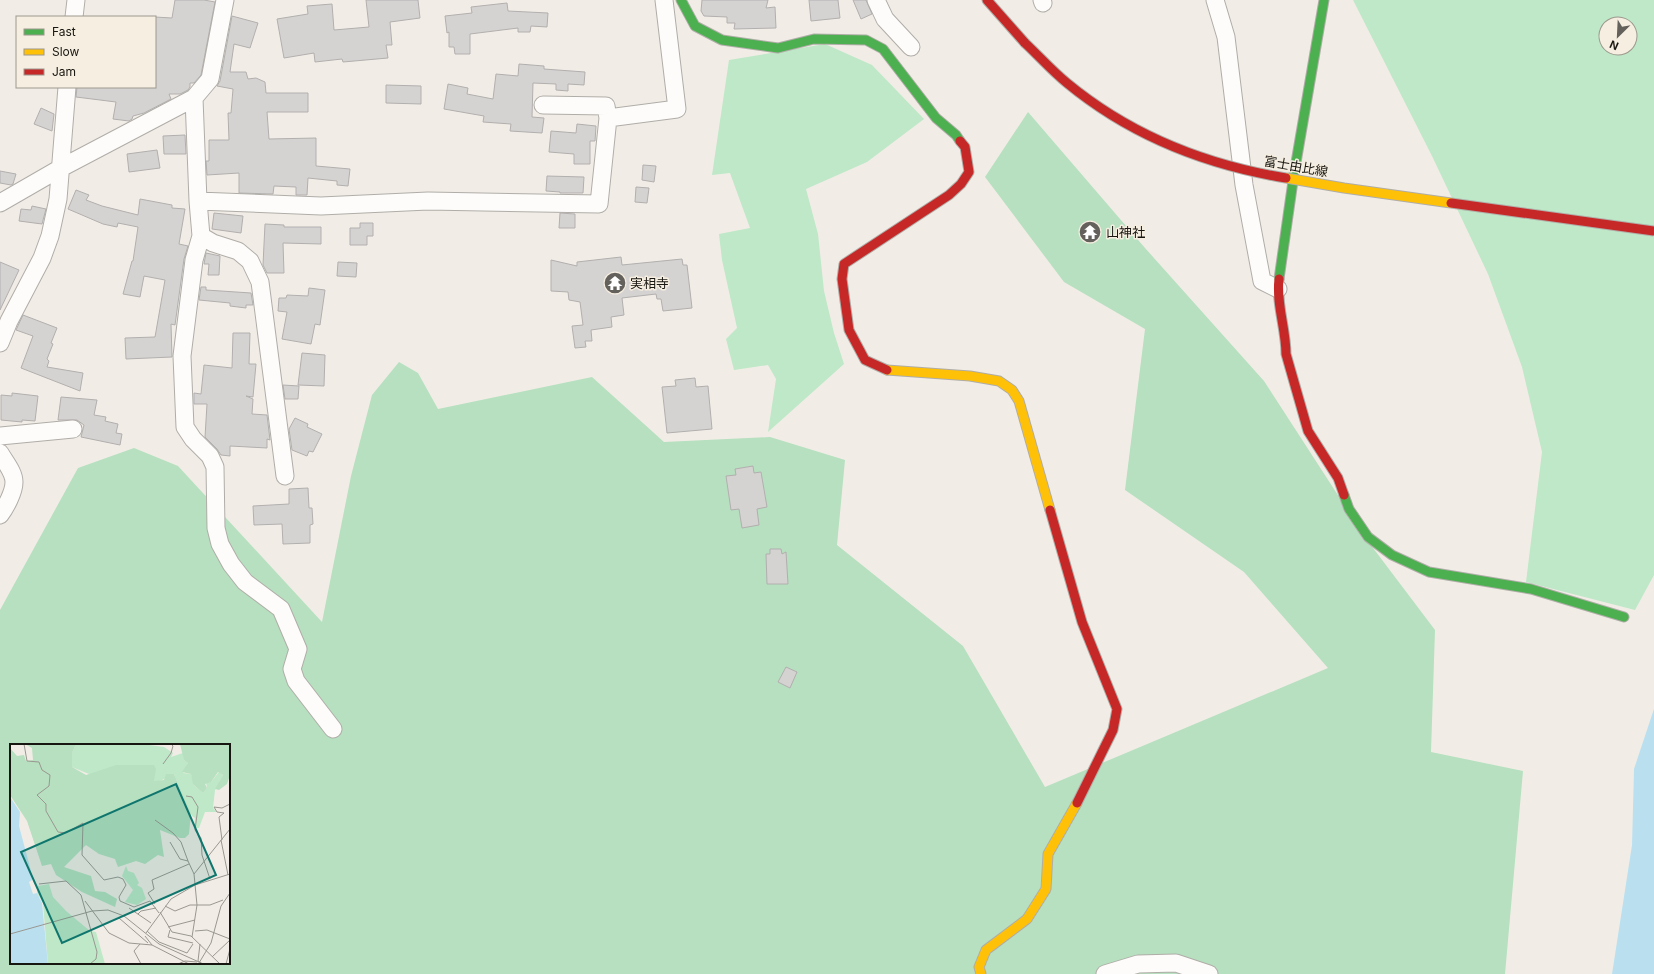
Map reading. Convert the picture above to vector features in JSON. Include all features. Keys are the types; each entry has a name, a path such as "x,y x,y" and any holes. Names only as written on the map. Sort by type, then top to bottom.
{"street":[{"path":"74,16 76,0"},
{"path":"0,203 59,169 194,98 210,79 225,0"},
{"path":"608,118 677,109 664,0"},
{"path":"682,0 695,26 722,40 778,48 814,39 866,40 883,49 936,118 956,135 965,147 969,172 961,184 949,195 844,264 842,279 849,330 865,360 888,370 970,376 999,381 1012,390 1019,401 1082,622 1117,709 1113,730 1073,811 1048,854 1046,889 1027,919 986,950 979,967 981,974"},
{"path":"876,0 885,19 911,47"},
{"name":"富士由比線","path":"987,0 1025,44 1067,83 1111,115 1156,140 1206,159 1256,173 1344,188 1654,232"},
{"path":"1215,0 1226,37 1244,185 1262,281 1278,289"},
{"path":"1324,0 1294,174 1278,289 1286,342 1286,354 1308,431 1338,478 1349,509 1368,537 1392,554 1428,572 1531,590 1624,617"},
{"path":"0,343 9,321 42,258 50,236 58,199 59,169 67,88"},
{"path":"194,98 198,201 201,236 194,260 182,356 185,427 193,439 210,456 214,467 216,528 220,544 231,564 245,582 281,609 298,649 292,669 296,681 333,729"},
{"path":"198,201 321,206 428,201 599,204 608,118 606,106 543,105"},
{"path":"201,236 213,243 238,250 250,261 260,282 285,476"},
{"path":"0,436 73,429"},
{"path":"0,453 11,470 14,482 7,506 0,515"},
{"path":"1105,974 1138,964 1176,963 1209,974"}],"green space":[{"path":"1353,0 1654,0 1654,575 1635,610 1526,582 1542,452 1522,367 1488,274 1432,156"},
{"path":"825,44 872,65 924,119 867,162 806,189 818,234 824,291 834,333 844,364 768,432 776,379 768,365 734,370 726,339 737,328 722,260 719,234 750,228 730,173 712,175 729,60"},
{"path":"1028,112 1145,248 1264,381 1367,540 1435,630 1431,752 1523,771 1505,974 0,974 0,610 78,468 134,448 178,466 322,622 351,476 372,395 399,362 418,373 438,409 592,377 664,442 770,437 845,460 837,545 963,646 1045,787 1328,668 1244,572 1125,490 1145,329 1064,282 985,177"}],"water":[{"path":"1654,709 1654,974 1612,974 1632,845 1634,769"}],"building":[{"path":"175,0 204,0 215,2 201,75 194,83 190,83 188,90 180,94 169,94 171,99 144,113 133,116 129,121 113,119 116,102 76,97 77,88 156,88 156,17 172,18"},
{"path":"366,0 418,0 420,18 390,22 392,45 386,45 388,58 343,62 342,59 315,62 314,53 284,58 277,19 308,14 307,6 332,4 334,30 369,27"},
{"path":"702,0 768,0 766,8 775,7 776,28 734,29 735,23 727,23 727,17 704,16 701,11"},
{"path":"809,0 838,0 840,18 811,21"},
{"path":"853,0 866,0 872,14 861,19"},
{"path":"507,3 508,11 548,13 547,27 531,26 530,32 518,32 518,28 470,34 470,54 455,54 454,47 449,47 449,32 447,33 445,16 472,13 471,7"},
{"path":"232,16 258,23 250,48 234,44 230,72 246,72 248,79 256,78 265,82 266,93 308,93 308,112 267,112 269,139 316,138 316,166 350,169 348,186 337,185 337,181 308,178 307,195 296,195 296,187 274,186 273,194 239,193 239,173 207,175 206,161 209,161 209,140 229,140 228,113 231,113 233,89 217,86 220,81"},
{"path":"519,64 544,66 544,69 585,72 584,85 568,84 568,91 556,90 556,84 533,83 532,117 544,118 542,133 510,131 511,124 483,122 484,116 444,109 448,84 468,88 467,94 493,99 496,74 518,76"},
{"path":"386,85 421,86 421,104 386,103"},
{"path":"41,108 54,114 52,131 34,124"},
{"path":"577,124 596,126 595,141 590,141 590,164 574,164 574,154 549,152 551,131 576,133"},
{"path":"185,135 186,154 164,154 163,136"},
{"path":"157,150 160,168 129,172 127,154"},
{"path":"643,165 656,166 654,182 642,180"},
{"path":"0,171 16,174 13,184 0,183"},
{"path":"547,176 584,177 583,193 560,193 546,191"},
{"path":"636,187 649,188 647,203 635,202"},
{"path":"76,190 89,195 86,200 102,206 138,215 140,199 172,205 172,208 185,209 179,244 188,246 184,259 175,325 171,324 172,357 126,359 125,338 155,337 165,280 144,276 140,297 123,294 133,261 138,227 118,223 117,227 103,224 68,209"},
{"path":"32,206 46,209 42,224 19,221 21,209 31,210"},
{"path":"214,213 243,216 241,233 212,229"},
{"path":"560,213 575,214 575,228 559,228"},
{"path":"360,223 373,223 373,236 367,236 367,245 350,245 350,228 360,228"},
{"path":"265,224 284,225 284,227 321,227 321,244 283,243 284,273 267,273 263,265"},
{"path":"206,253 220,256 219,275 208,275 209,264 204,264"},
{"path":"621,257 622,265 682,259 683,265 687,265 692,308 663,311 661,299 657,299 656,294 622,298 624,315 611,317 612,327 591,330 592,341 585,341 586,347 575,348 572,326 583,325 580,302 569,300 568,292 551,291 551,260 577,266 577,262"},
{"path":"0,262 19,270 0,310"},
{"path":"338,262 357,263 356,277 337,276"},
{"path":"201,287 206,287 206,290 251,293 253,305 246,305 246,308 230,306 230,303 199,300"},
{"path":"309,288 325,290 320,325 315,324 311,344 282,339 287,312 278,311 279,298 286,298 287,295 308,296"},
{"path":"23,315 57,328 51,343 53,344 47,359 49,361 47,367 83,373 80,391 21,368 33,336 16,330"},
{"path":"233,333 250,333 249,364 256,364 253,397 246,396 253,399 252,414 267,415 270,440 267,439 267,448 230,446 230,456 221,455 205,437 207,404 194,404 194,393 201,394 204,365 232,368"},
{"path":"302,353 325,355 324,386 298,385"},
{"path":"695,378 696,387 708,386 712,429 667,433 662,387 676,386 675,380"},
{"path":"283,385 299,386 298,399 285,399"},
{"path":"12,393 38,396 35,421 22,420 22,422 1,420 1,395 12,396"},
{"path":"61,397 97,400 94,415 106,417 105,421 118,424 116,433 122,434 120,445 81,437 84,425 77,420 58,420"},
{"path":"295,418 308,424 307,427 322,434 313,452 309,451 307,456 292,450 289,429"},
{"path":"753,466 754,473 761,472 767,507 757,509 759,525 742,528 739,509 731,510 726,476 736,475 735,469"},
{"path":"308,488 309,508 312,508 313,524 310,525 310,543 283,544 282,524 254,525 253,506 289,504 289,489"},
{"path":"770,549 781,549 782,554 786,552 788,584 767,584 766,554 770,554"},
{"path":"786,667 797,672 790,688 778,682"}],"traffic: fast":[{"path":"681,0 695,26 722,40 778,48 814,39 866,40 883,49 936,118 956,135 960,141"},
{"path":"1279,279 1294,174 1324,0"},
{"path":"1344,495 1349,509 1368,537 1392,555 1429,572 1531,589 1624,617"}],"traffic: slow":[{"path":"1286,178 1451,203"},
{"path":"887,370 970,376 999,381 1012,390 1019,401 1050,510"},
{"path":"981,974 979,967 986,950 1027,919 1046,889 1048,854 1077,803"}],"traffic: jam":[{"path":"987,0 1025,43"},
{"path":"1025,43 1061,78 1091,101 1117,118 1143,132 1198,156 1227,165 1286,178"},
{"path":"887,370 865,360 849,330 842,279 844,264 949,195 961,184 969,172 965,147 960,141"},
{"path":"1451,203 1654,231"},
{"path":"1279,279 1278,288 1286,354 1308,431 1338,478 1344,495"},
{"path":"1050,510 1082,622 1117,709 1113,730 1077,803"}],"place":[{"name":"山神社","path":"1090,232"},
{"name":"実相寺","path":"615,283"}]}
